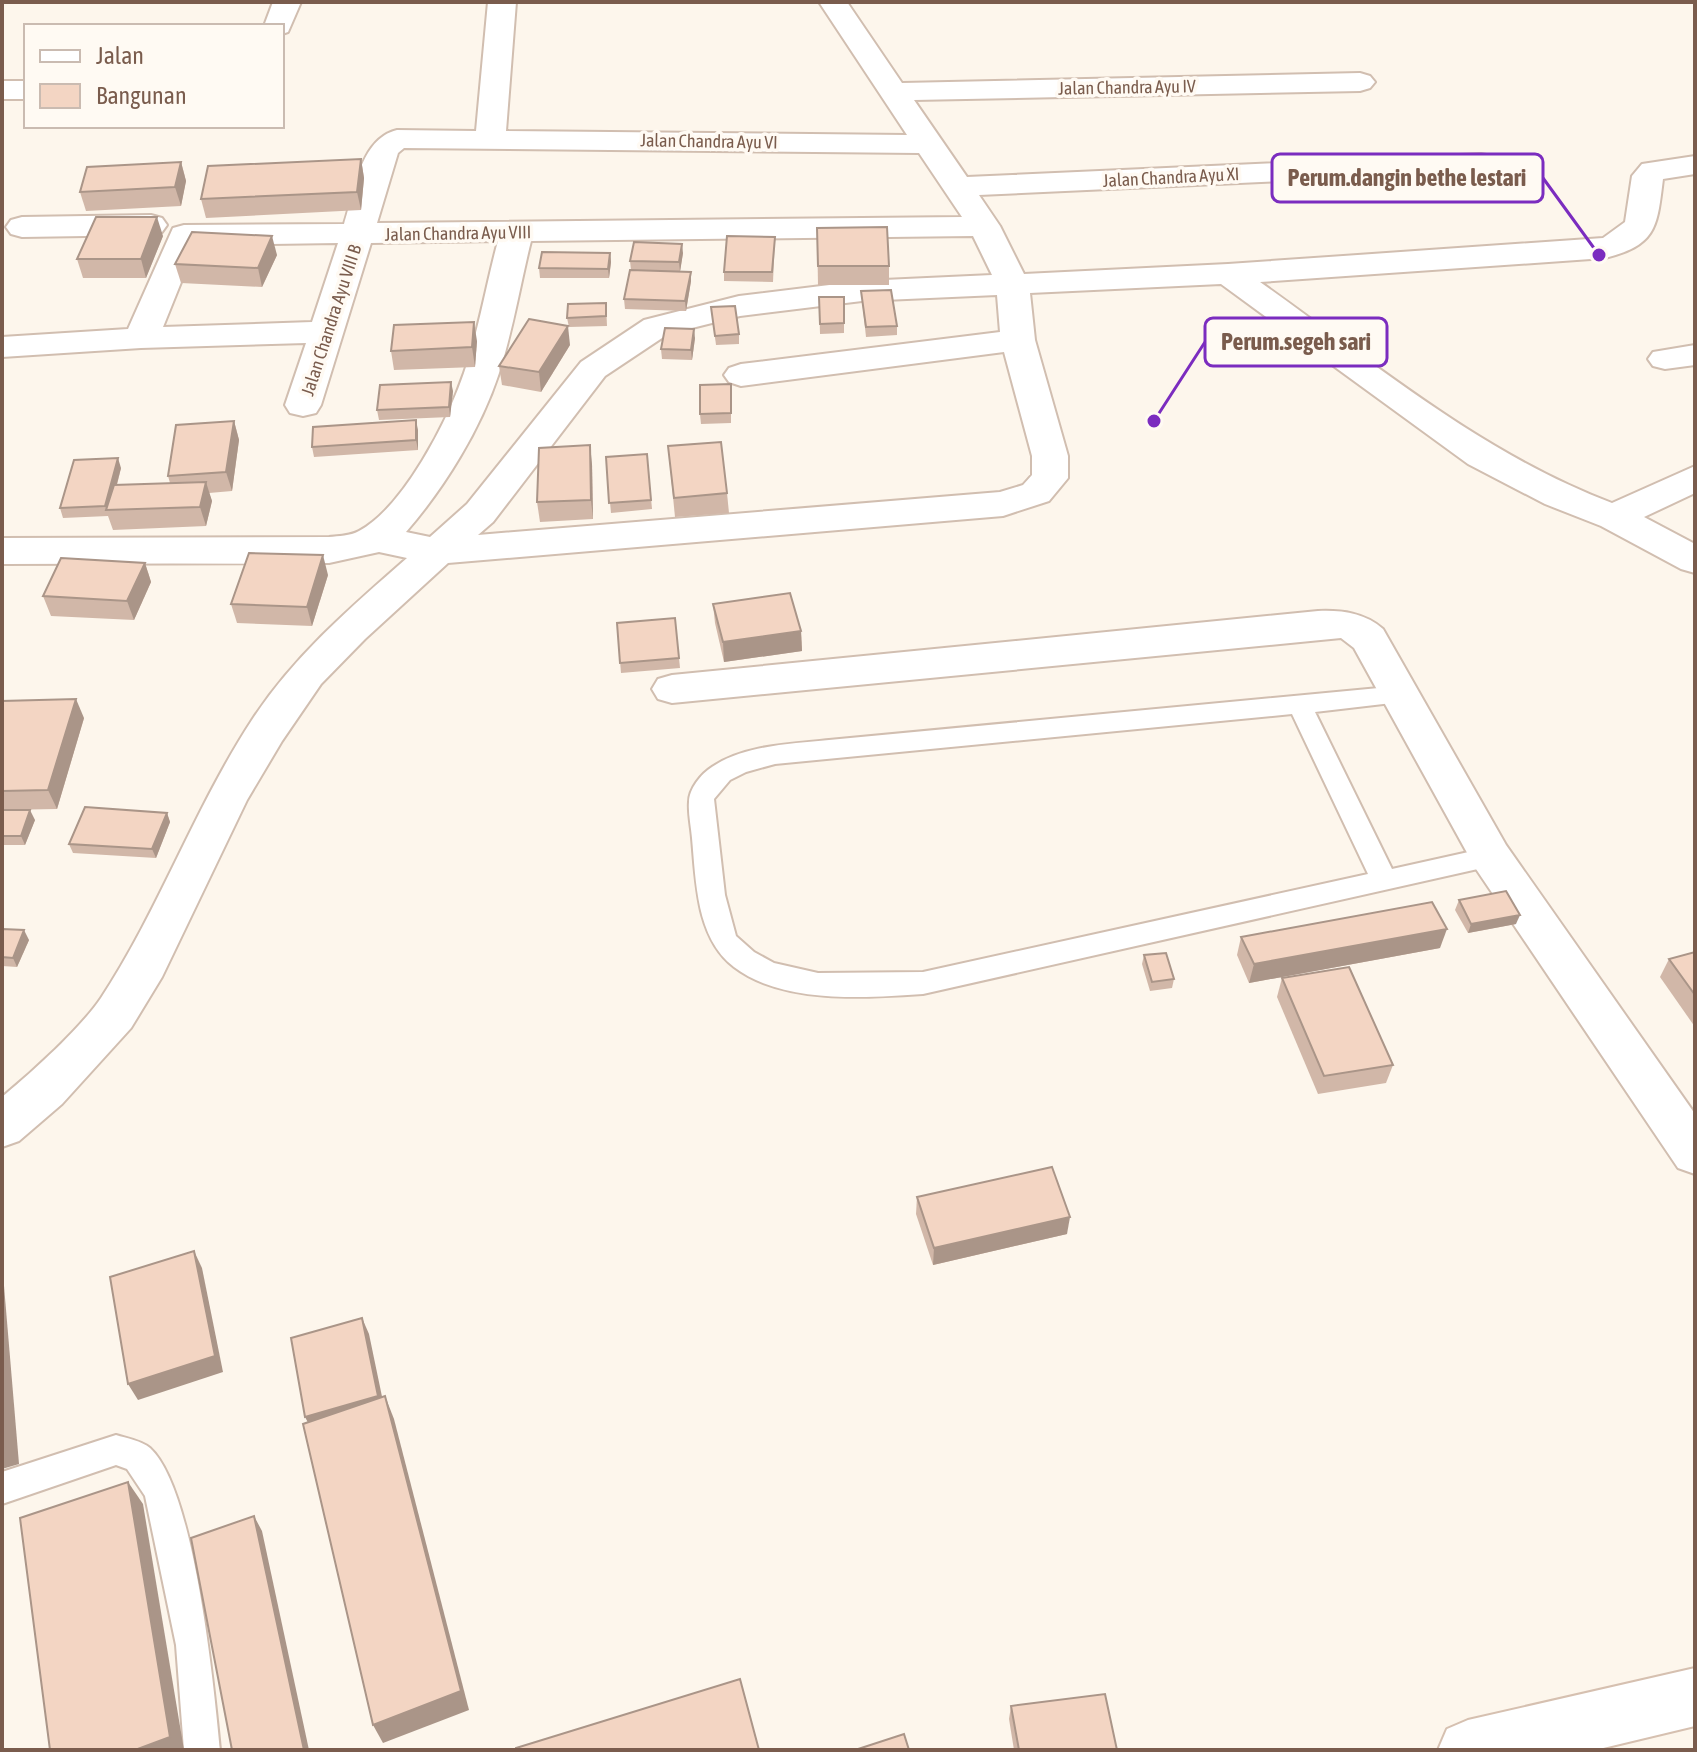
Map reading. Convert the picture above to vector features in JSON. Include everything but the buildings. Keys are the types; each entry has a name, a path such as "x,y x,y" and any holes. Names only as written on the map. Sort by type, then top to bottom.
{"street":[{"path":"279,24 287,2"},
{"path":"489,138 495,109 502,2"},
{"path":"375,539 438,551 1003,504 1036,493 1050,478 1050,456 1018,340 1012,283 984,226 833,2"},
{"name":"Jalan Chandra Ayu IV","path":"895,92 1360,82"},
{"path":"2,90 24,90"},
{"name":"Jalan Chandra Ayu VI","path":"359,234 388,144 408,138 929,144"},
{"name":"Jalan Chandra Ayu XI","path":"957,187 1481,163"},
{"path":"2,1126 45,1090 115,1015 146,964 227,798 267,730 307,674 480,513 593,369 648,331 739,306 862,291 1228,274 1605,248 1619,244 1641,225 1648,176 1653,171 1695,165"},
{"name":"Jalan Chandra Ayu VIII","path":"22,227 169,224 180,227 184,235 984,226"},
{"path":"2,551 329,550 357,546 375,539 398,520 439,459 481,375 517,232"},
{"name":"Jalan Chandra Ayu VIII B","path":"303,405 359,234"},
{"path":"141,338 184,235"},
{"path":"1228,274 1481,456 1558,496 1614,517 1695,560"},
{"path":"2,347 141,338 325,332"},
{"path":"741,375 1018,340"},
{"path":"1614,517 1695,478"},
{"path":"672,689 1340,623 1358,628 1369,639 1491,857 1695,1153"},
{"path":"1468,1750 1574,1739 1695,1697"}],"lane":[{"path":"1400,695 1301,707 829,749 774,756 737,765 714,776 704,787 701,799 713,902 726,941 753,967 798,981 876,986 923,983 1491,857"},
{"path":"1301,707 1384,880"},
{"path":"2,1488 116,1450 138,1458 160,1490 193,1645 202,1750"}],"place":[{"name":"Perum.dangin bethe lestari","path":"1599,255"},
{"name":"Perum.segeh sari","path":"1154,421"}]}
